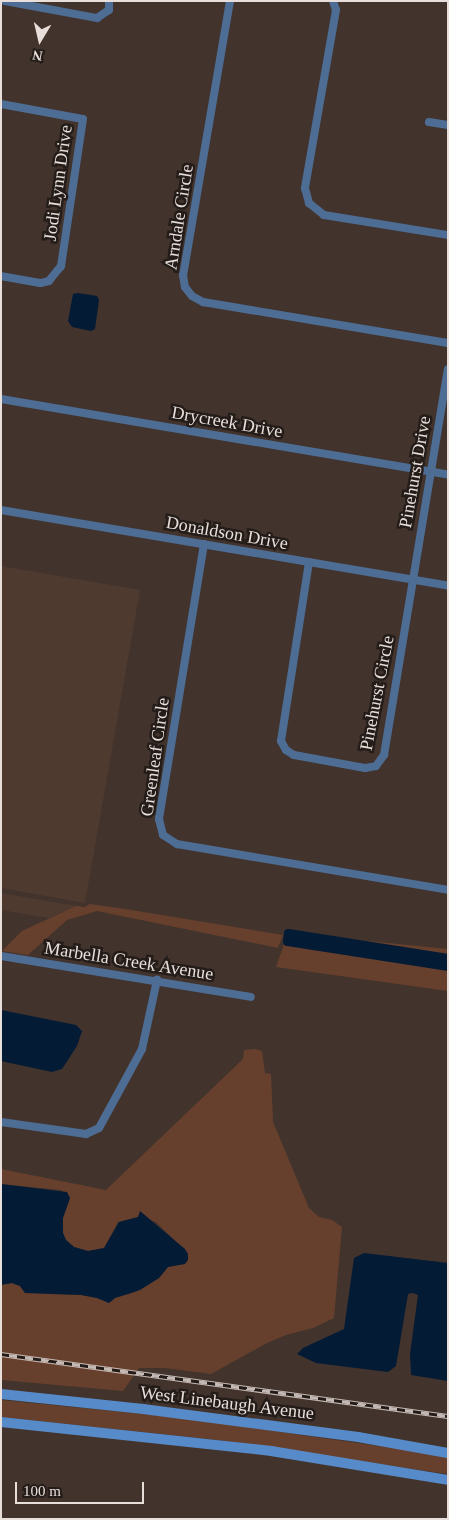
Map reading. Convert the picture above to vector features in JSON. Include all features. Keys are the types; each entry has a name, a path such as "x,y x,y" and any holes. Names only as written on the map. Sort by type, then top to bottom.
{"main road":[{"name":"West Linebaugh Avenue","path":"1,1394 143,1408 338,1434 448,1453"},
{"path":"1,1422 271,1451 448,1480"}],"street":[{"path":"5,1 97,18 109,10 109,1"},
{"name":"Arndale Circle","path":"230,1 183,274 185,287 192,296 203,302 448,343"},
{"path":"333,1 336,10 305,188 308,203 324,215 448,235"},
{"name":"Jodi Lynn Drive","path":"1,104 83,119 61,266 49,281 40,283 1,276"},
{"path":"429,122 448,125"},
{"name":"Pinehurst Drive","path":"412,580 448,369"},
{"name":"Drycreek Drive","path":"1,399 448,475"},
{"name":"Donaldson Drive","path":"1,510 448,586"},
{"name":"Greenleaf Circle","path":"204,544 159,819 163,835 177,844 448,890"},
{"name":"Pinehurst Circle","path":"309,562 281,741 286,750 294,755 365,768 376,766 384,755 412,580"},
{"name":"Marbella Creek Avenue","path":"1,956 158,980 251,997"},
{"path":"1,1122 86,1134 99,1128 142,1049 158,980"}],"shaded area":[{"path":"1,566 140,590 85,903 1,888"},
{"path":"1,893 76,906 49,918 1,910"},
{"path":"89,904 283,935 278,948 97,911 67,920 28,955 2,951 22,931 76,906 85,907"},
{"path":"288,933 448,949 448,991 276,967"},
{"path":"255,1049 262,1051 265,1073 271,1074 273,1122 309,1208 319,1217 332,1220 342,1227 334,1318 313,1328 286,1335 267,1343 211,1374 165,1368 139,1368 123,1391 1,1380 1,1285 11,1283 20,1286 25,1293 81,1295 97,1298 109,1303 115,1298 133,1293 159,1278 168,1267 188,1260 188,1254 156,1222 138,1217 118,1222 104,1248 88,1251 74,1247 66,1240 63,1233 63,1218 70,1198 61,1190 1,1184 1,1169 106,1190 243,1059 244,1050"},
{"path":"1,1400 183,1418 420,1452 448,1457 448,1474 219,1440 1,1417"}],"water":[{"path":"73,294 97,296 99,300 95,329 91,331 72,327 68,321"},
{"path":"1,1010 76,1025 82,1031 77,1046 62,1069 52,1072 1,1061"},
{"path":"1,1184 67,1192 70,1198 63,1218 63,1233 66,1240 74,1247 88,1251 104,1248 119,1222 138,1217 140,1211 185,1249 188,1254 188,1260 185,1264 168,1267 159,1278 140,1290 115,1298 109,1303 97,1298 81,1295 25,1293 20,1286 12,1283 1,1285"},
{"path":"364,1253 448,1263 448,1381 411,1375 410,1354 418,1295 413,1293 408,1294 396,1366 388,1372 316,1363 297,1354 303,1348 344,1329 354,1258"}],"waterway":[{"path":"448,958 288,933 287,941 448,966"}],"railway":[{"path":"1,1354 448,1416"}]}
